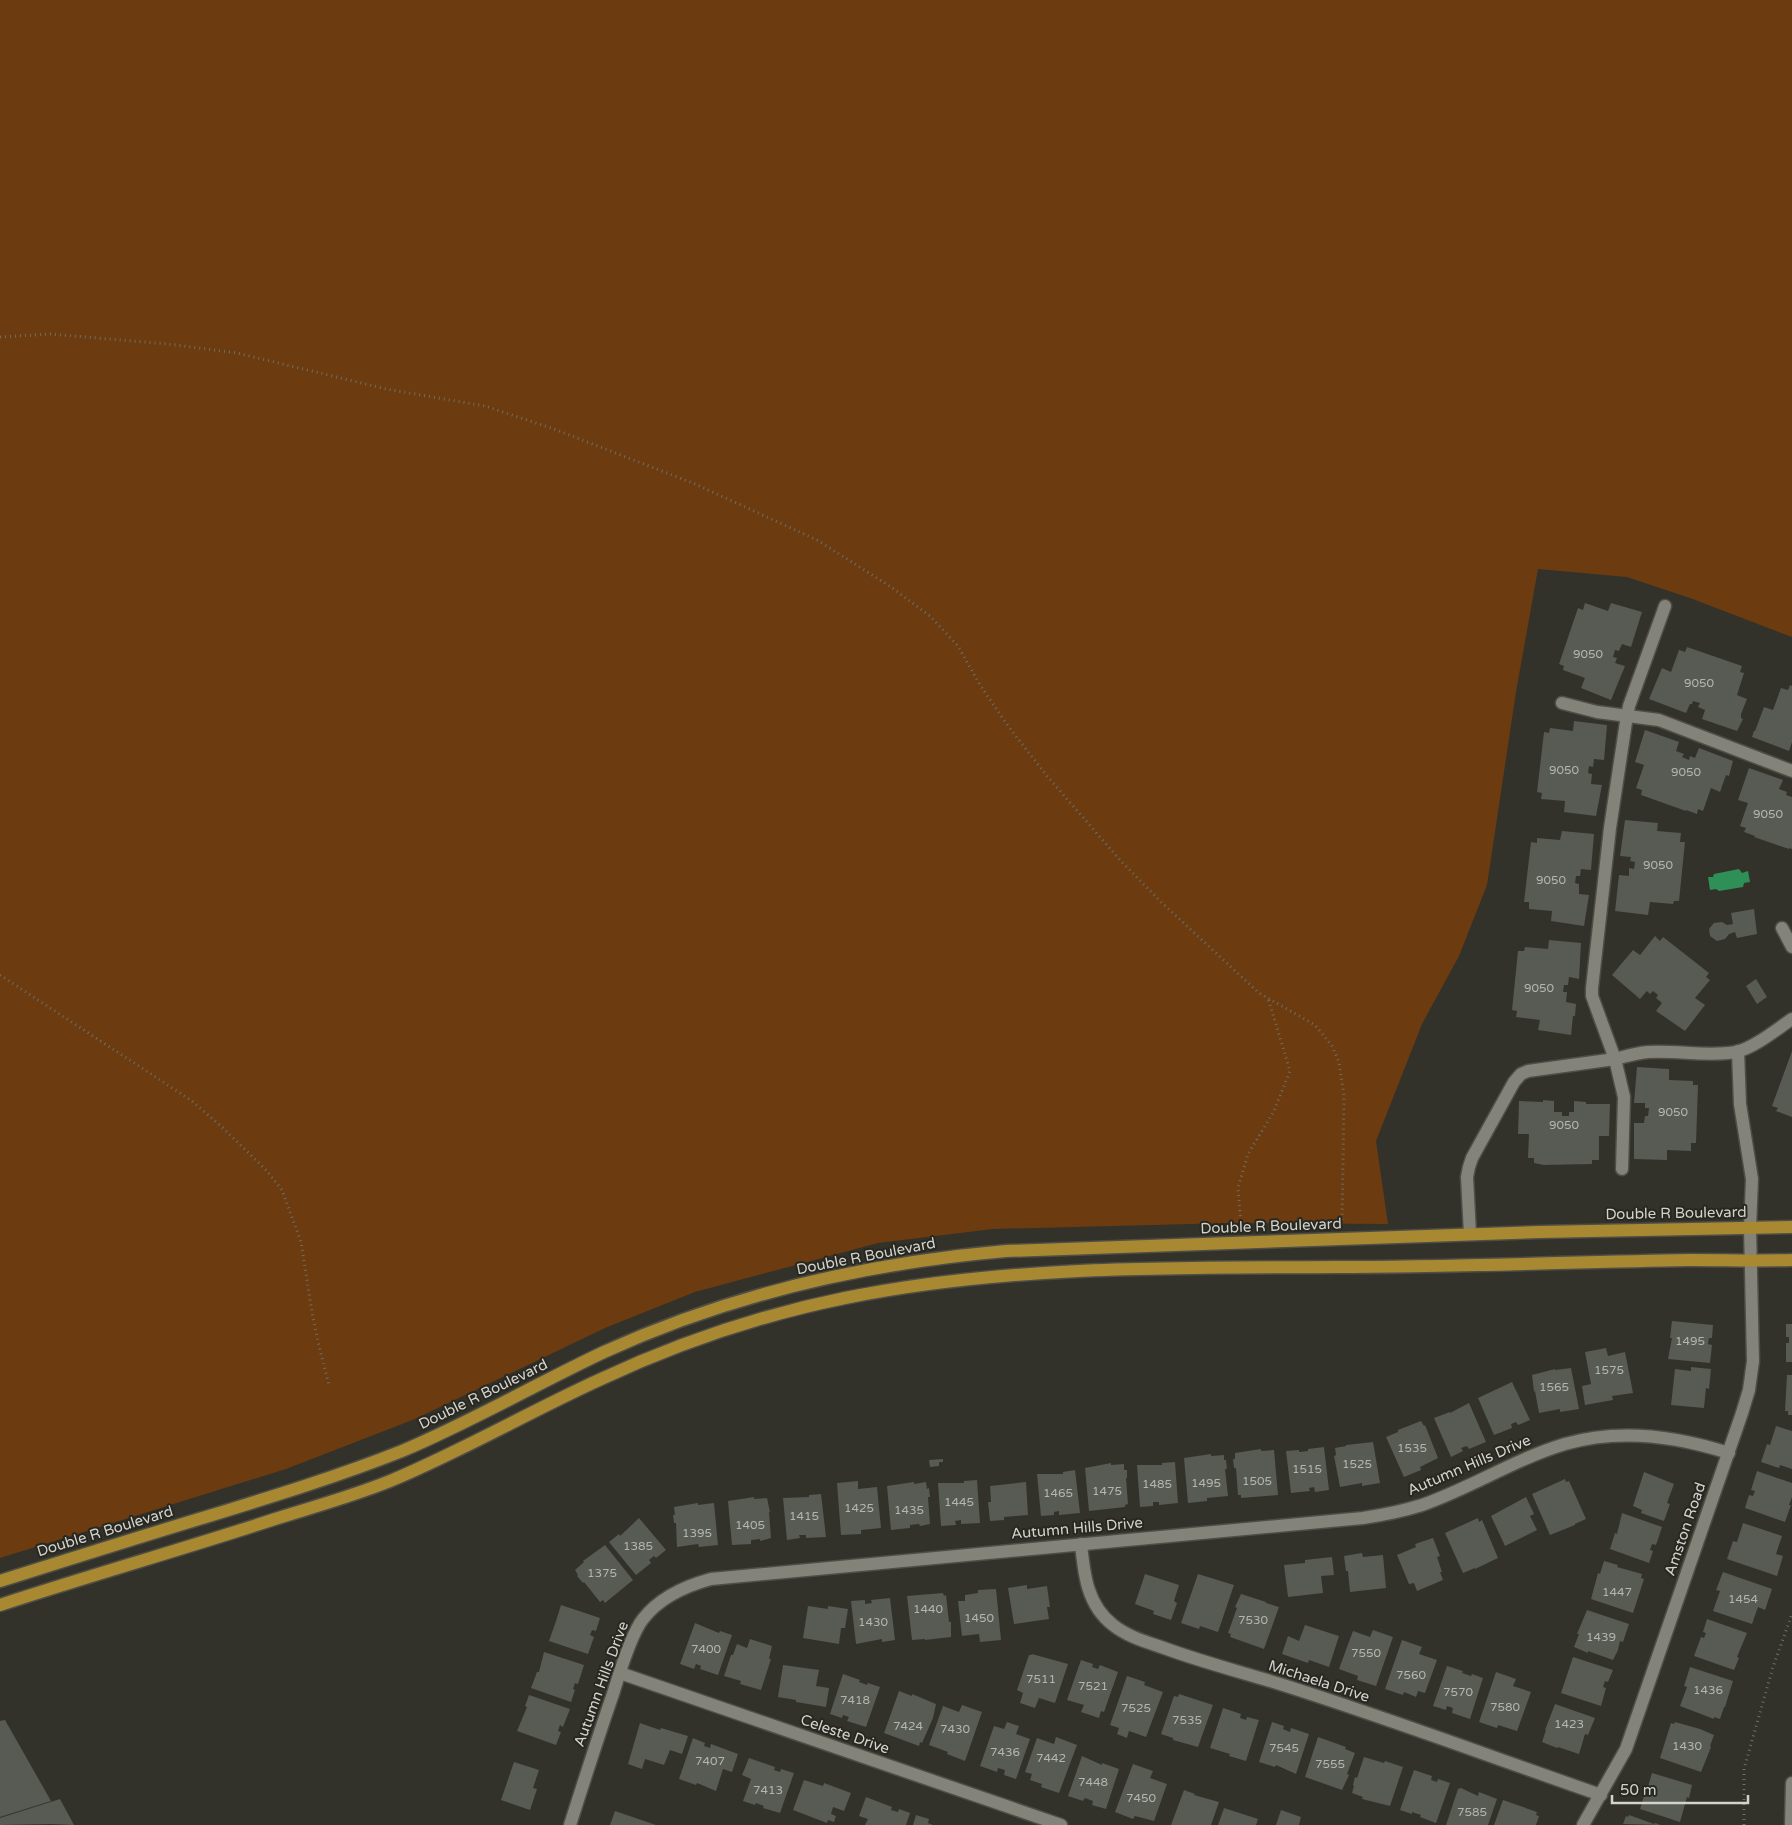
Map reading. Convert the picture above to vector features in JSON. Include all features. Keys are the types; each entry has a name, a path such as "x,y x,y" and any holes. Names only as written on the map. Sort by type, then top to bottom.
{"main road":[{"name":"Double R Boulevard","path":"0,1581 309,1484 384,1458 452,1428 604,1352 650,1333 755,1296 824,1278 920,1260 1006,1251 1470,1234 1792,1227"},
{"path":"0,1605 383,1483 461,1450 596,1381 674,1348 760,1319 845,1298 953,1280 1087,1271 1459,1267 1695,1260 1792,1260"}],"street":[{"path":"1622,1169 1624,1096 1615,1059 1592,996 1592,988 1610,828 1628,715 1665,606"},
{"path":"1562,703 1597,712 1659,720 1792,771"},
{"path":"1782,928 1792,947"},
{"path":"1470,1234 1467,1177 1469,1167 1472,1158 1514,1082 1521,1074 1528,1071 1615,1059 1649,1052 1738,1052 1756,1043 1792,1019"},
{"name":"Amston Road","path":"1583,1825 1626,1749 1749,1390 1753,1361 1750,1228 1752,1179 1740,1104 1738,1052"},
{"name":"Autumn Hills Drive","path":"570,1825 620,1673 642,1619 671,1594 691,1584 711,1579 1390,1513 1422,1505 1536,1455 1566,1444 1600,1437 1627,1435 1665,1438 1703,1445 1729,1453"},
{"name":"Michaela Drive","path":"1081,1544 1084,1575 1089,1593 1107,1620 1128,1636 1195,1659 1280,1684 1601,1795"},
{"name":"Celeste Drive","path":"620,1673 1061,1825"},
{"path":"1790,1825 1792,1783"}],"path":[{"path":"0,337 50,334 168,344 237,353 386,389 485,406 554,429 695,484 817,540 891,587 930,616 958,646 980,685 1008,726 1047,776 1120,860 1210,948 1259,992 1315,1026 1332,1046 1339,1062 1344,1096 1342,1221"},
{"path":"0,974 192,1101 223,1128 272,1177 282,1190 302,1242 313,1318 330,1385"},
{"path":"1241,1226 1238,1188 1248,1154 1274,1111 1290,1071 1268,997"},
{"path":"1744,1825 1744,1769 1773,1667 1792,1614"}],"shaded area":[{"path":"0,0 1792,0 1792,637 1690,598 1627,577 1538,569 1516,692 1487,885 1459,956 1422,1024 1376,1141 1388,1224 1231,1223 993,1229 878,1243 695,1292 605,1328 415,1419 286,1469 0,1558"},
{"path":"1739,869 1742,873 1748,871 1750,882 1744,883 1743,887 1719,891 1716,889 1710,890 1708,877"}],"building":[{"path":"1585,603 1608,611 1611,603 1642,612 1631,647 1622,644 1619,651 1615,650 1613,657 1617,658 1615,663 1625,666 1611,700 1581,688 1585,678 1563,670 1564,666 1559,664 1578,608 1583,610"},
{"path":"1687,647 1742,666 1740,672 1744,673 1737,695 1747,699 1741,714 1743,719 1737,731 1702,719 1705,710 1698,707 1700,703 1693,701 1686,713 1649,699 1662,668 1671,672 1679,650 1685,652"},
{"path":"1790,685 1792,686 1792,742 1789,751 1752,737 1764,707 1773,710 1781,688 1788,690"},
{"path":"1574,721 1607,725 1604,760 1594,759 1593,767 1589,766 1588,773 1592,774 1591,784 1602,785 1596,816 1564,812 1565,801 1541,799 1542,793 1537,792 1544,732 1549,733 1550,728 1573,731"},
{"path":"1645,730 1679,742 1676,751 1684,754 1682,757 1689,760 1690,756 1695,758 1699,748 1733,761 1729,776 1726,775 1720,792 1711,788 1703,811 1698,809 1697,814 1641,795 1642,790 1636,788 1644,765 1635,762"},
{"path":"1749,768 1783,780 1779,789 1787,792 1786,795 1792,797 1792,849 1754,837 1744,832 1746,828 1740,826 1748,803 1738,800"},
{"path":"1625,820 1658,823 1657,831 1681,833 1680,842 1685,842 1679,901 1674,901 1673,904 1650,902 1648,915 1615,911 1619,875 1629,876 1629,868 1634,869 1635,862 1630,861 1631,857 1620,856"},
{"path":"1562,831 1594,834 1591,870 1581,869 1580,876 1576,876 1575,883 1579,884 1579,894 1589,895 1584,926 1551,921 1552,911 1529,909 1529,902 1524,902 1531,842 1537,843 1537,838 1560,840"},
{"path":"1754,909 1757,934 1737,938 1735,932 1729,934 1725,939 1717,941 1710,936 1709,929 1714,923 1733,924 1731,913"},
{"path":"1655,936 1660,941 1663,937 1709,973 1706,977 1710,980 1695,998 1705,1005 1685,1031 1656,1011 1662,1003 1656,998 1658,995 1653,991 1650,994 1647,991 1640,999 1612,975 1633,950 1640,955"},
{"path":"1549,940 1581,943 1579,979 1569,977 1568,985 1564,985 1563,992 1567,992 1566,1002 1576,1004 1571,1035 1538,1030 1540,1020 1516,1017 1517,1011 1512,1010 1518,951 1524,951 1525,947 1548,949"},
{"path":"1756,979 1767,997 1757,1004 1746,986"},
{"path":"1792,1051 1792,1117 1776,1111 1778,1108 1772,1106"},
{"path":"1637,1067 1669,1069 1669,1080 1693,1081 1693,1085 1698,1085 1696,1143 1691,1143 1691,1151 1667,1150 1667,1160 1634,1159 1634,1123 1644,1123 1645,1116 1648,1116 1649,1108 1645,1108 1645,1103 1634,1103"},
{"path":"1543,1100 1554,1101 1554,1112 1562,1112 1562,1116 1569,1116 1569,1112 1574,1112 1574,1101 1586,1102 1586,1104 1610,1104 1609,1136 1599,1136 1599,1160 1592,1160 1592,1164 1544,1165 1534,1163 1534,1158 1528,1158 1529,1134 1518,1134 1519,1101 1543,1102"},
{"path":"1672,1321 1713,1325 1712,1338 1709,1338 1708,1344 1712,1345 1710,1363 1668,1359 1672,1338 1670,1338"},
{"path":"1786,1324 1792,1324 1792,1362 1786,1362 1786,1343 1789,1343 1789,1337 1786,1337"},
{"path":"1606,1348 1608,1356 1625,1352 1633,1393 1612,1396 1613,1400 1585,1405 1582,1386 1591,1384 1585,1352"},
{"path":"1691,1367 1711,1369 1709,1389 1706,1388 1704,1408 1671,1405 1675,1369 1691,1371"},
{"path":"1571,1368 1579,1409 1560,1412 1560,1409 1539,1413 1532,1375 1555,1369"},
{"path":"1787,1375 1792,1375 1792,1415 1788,1415 1788,1411 1785,1411"},
{"path":"1512,1382 1530,1420 1518,1425 1516,1422 1511,1424 1512,1428 1494,1435 1478,1398"},
{"path":"1469,1403 1486,1442 1469,1449 1467,1446 1461,1448 1463,1451 1451,1457 1434,1418 1450,1413"},
{"path":"1421,1421 1425,1425 1438,1458 1420,1467 1421,1470 1404,1477 1386,1437"},
{"path":"1776,1426 1792,1431 1792,1469 1780,1465 1779,1468 1761,1462 1767,1444 1770,1445"},
{"path":"1373,1442 1380,1483 1362,1486 1362,1483 1340,1487 1334,1456 1336,1455 1335,1448"},
{"path":"1324,1447 1329,1490 1315,1492 1314,1487 1309,1488 1310,1491 1291,1493 1286,1451 1299,1450 1299,1452"},
{"path":"1261,1449 1261,1451 1274,1450 1278,1495 1241,1498 1241,1495 1238,1495 1236,1468 1234,1468 1233,1459 1235,1459 1235,1453"},
{"path":"1211,1454 1211,1456 1224,1455 1227,1469 1225,1469 1228,1496 1207,1498 1207,1501 1188,1503 1184,1458"},
{"path":"943,1459 943,1462 939,1462 939,1466 930,1467 929,1460"},
{"path":"1175,1462 1178,1503 1159,1505 1159,1502 1153,1502 1153,1506 1140,1507 1137,1465 1162,1465 1162,1463"},
{"path":"1111,1463 1111,1465 1124,1464 1124,1470 1127,1470 1128,1504 1125,1507 1089,1511 1085,1468"},
{"path":"1075,1470 1080,1513 1059,1515 1059,1511 1054,1512 1054,1515 1041,1516 1037,1474 1063,1474 1063,1472"},
{"path":"1757,1471 1792,1483 1792,1497 1789,1505 1791,1505 1785,1522 1745,1508 1749,1495 1753,1496 1755,1491 1751,1490"},
{"path":"1644,1472 1674,1484 1667,1503 1670,1504 1664,1521 1641,1513 1642,1510 1633,1506"},
{"path":"1565,1479 1566,1482 1569,1481 1586,1519 1550,1535 1532,1494"},
{"path":"977,1480 980,1523 961,1524 961,1520 955,1521 956,1525 941,1526 938,1483 964,1483 964,1481"},
{"path":"858,1481 858,1489 877,1487 881,1528 861,1530 861,1534 841,1535 837,1483"},
{"path":"914,1482 914,1484 926,1482 927,1489 929,1488 930,1524 910,1525 910,1528 891,1530 887,1486"},
{"path":"1026,1482 1028,1515 1004,1517 1004,1520 990,1521 988,1502 991,1502 990,1486"},
{"path":"821,1494 826,1537 806,1538 806,1535 799,1535 800,1538 787,1540 783,1498 809,1497 809,1495"},
{"path":"754,1497 754,1499 767,1498 770,1512 771,1538 760,1541 760,1539 751,1540 751,1544 732,1545 728,1501"},
{"path":"1526,1497 1534,1514 1530,1516 1537,1530 1505,1546 1491,1516"},
{"path":"698,1503 698,1505 714,1503 718,1545 699,1547 698,1544 677,1547 676,1523 674,1523 673,1515 675,1515 674,1507"},
{"path":"1622,1513 1662,1527 1656,1545 1652,1544 1650,1550 1653,1551 1649,1563 1610,1549 1615,1533 1617,1534"},
{"path":"639,1518 666,1550 656,1558 654,1556 649,1560 651,1563 636,1575 609,1542 619,1534 620,1536"},
{"path":"1478,1518 1479,1522 1482,1520 1498,1558 1463,1573 1445,1533"},
{"path":"1743,1523 1782,1536 1776,1554 1783,1556 1777,1576 1727,1559 1733,1541 1737,1542"},
{"path":"1433,1538 1440,1556 1437,1557 1443,1580 1417,1591 1414,1583 1409,1584 1397,1555 1416,1547 1415,1544"},
{"path":"605,1545 633,1580 605,1603 603,1600 600,1602 577,1576 575,1570 583,1561"},
{"path":"1362,1553 1363,1557 1383,1555 1386,1588 1350,1592 1344,1556"},
{"path":"1332,1557 1334,1575 1321,1576 1323,1593 1288,1597 1284,1565"},
{"path":"1604,1561 1642,1574 1641,1578 1644,1579 1633,1613 1591,1599 1598,1573 1600,1574"},
{"path":"1723,1572 1772,1589 1765,1610 1758,1607 1752,1624 1713,1611 1720,1591 1716,1590"},
{"path":"1145,1574 1179,1585 1174,1601 1177,1603 1171,1620 1153,1614 1154,1611 1135,1604"},
{"path":"1198,1574 1234,1585 1218,1632 1200,1626 1199,1629 1181,1623"},
{"path":"1027,1585 1027,1589 1047,1586 1050,1607 1047,1607 1049,1619 1014,1624 1008,1588"},
{"path":"996,1589 1001,1640 980,1642 979,1634 962,1636 958,1601 965,1601 965,1595 978,1593 978,1590"},
{"path":"943,1593 944,1596 946,1595 949,1622 951,1622 951,1637 912,1640 907,1596"},
{"path":"1241,1594 1279,1607 1264,1649 1230,1637 1231,1634 1228,1633 1237,1608 1235,1607"},
{"path":"890,1598 895,1640 882,1642 882,1639 856,1644 851,1601 865,1600 865,1604 872,1603 871,1600"},
{"path":"561,1605 600,1618 596,1631 592,1630 590,1635 594,1637 588,1654 549,1641"},
{"path":"808,1606 848,1609 845,1628 841,1628 839,1644 803,1638"},
{"path":"1587,1610 1629,1624 1623,1642 1620,1641 1613,1660 1574,1647"},
{"path":"1707,1619 1747,1633 1734,1670 1694,1656 1701,1637 1704,1638 1706,1633 1703,1632"},
{"path":"695,1623 719,1633 720,1631 732,1635 718,1675 700,1669 701,1666 696,1664 694,1669 680,1664"},
{"path":"1305,1625 1339,1636 1329,1667 1309,1660 1308,1663 1282,1654 1288,1636 1299,1641"},
{"path":"1373,1630 1393,1637 1376,1686 1357,1680 1358,1676 1339,1669 1353,1631 1370,1637"},
{"path":"750,1639 772,1646 769,1659 771,1659 761,1690 740,1684 741,1681 724,1676 737,1644 747,1648"},
{"path":"1402,1640 1422,1647 1419,1654 1437,1660 1425,1693 1418,1691 1416,1697 1404,1692 1403,1695 1385,1689"},
{"path":"544,1652 584,1665 578,1684 575,1683 571,1702 531,1688 537,1672 539,1672"},
{"path":"1032,1654 1068,1664 1055,1703 1039,1698 1035,1708 1020,1703 1023,1693 1017,1690 1029,1655"},
{"path":"1573,1657 1613,1670 1608,1682 1605,1681 1603,1687 1606,1688 1601,1706 1561,1693"},
{"path":"1081,1660 1093,1664 1092,1667 1098,1669 1100,1665 1118,1672 1104,1712 1101,1711 1099,1718 1081,1712 1084,1705 1067,1700"},
{"path":"783,1665 819,1670 816,1686 829,1688 826,1707 778,1697"},
{"path":"1447,1666 1463,1671 1462,1673 1471,1676 1472,1674 1483,1678 1470,1719 1452,1713 1453,1708 1447,1706 1446,1710 1433,1706"},
{"path":"1690,1667 1733,1681 1720,1719 1714,1717 1714,1719 1680,1706 1687,1687 1684,1686"},
{"path":"1496,1672 1516,1679 1513,1686 1531,1692 1517,1731 1498,1725 1497,1728 1479,1722"},
{"path":"843,1674 860,1680 859,1682 867,1685 868,1683 880,1687 866,1727 847,1721 849,1717 843,1715 842,1718 830,1714"},
{"path":"1127,1676 1145,1682 1144,1685 1163,1692 1146,1737 1129,1731 1127,1738 1117,1734 1119,1728 1110,1725"},
{"path":"899,1691 936,1704 933,1718 919,1746 884,1733"},
{"path":"1179,1694 1213,1705 1198,1747 1173,1740 1173,1738 1161,1734 1174,1696 1178,1697"},
{"path":"529,1695 570,1709 563,1727 560,1725 558,1731 561,1732 556,1745 517,1731 527,1707 525,1706"},
{"path":"1555,1704 1595,1718 1588,1735 1585,1734 1579,1754 1542,1742"},
{"path":"962,1705 982,1712 965,1761 929,1745 943,1706 959,1712"},
{"path":"1223,1708 1241,1714 1240,1718 1246,1720 1247,1717 1259,1720 1246,1761 1210,1748"},
{"path":"5,1720 51,1801 0,1817 0,1721"},
{"path":"1007,1722 1019,1726 1016,1734 1030,1739 1016,1779 1004,1775 1005,1770 998,1768 997,1772 980,1766 994,1726 1004,1729"},
{"path":"1272,1722 1284,1726 1283,1729 1290,1732 1291,1728 1309,1734 1296,1774 1276,1765 1275,1767 1259,1762"},
{"path":"1675,1722 1714,1735 1701,1772 1660,1758 1671,1723 1674,1724"},
{"path":"640,1723 660,1730 661,1728 688,1736 682,1754 670,1750 664,1765 645,1759 642,1769 628,1764"},
{"path":"1056,1737 1077,1745 1059,1793 1041,1787 1042,1784 1030,1780 1032,1774 1025,1772 1037,1738 1054,1744"},
{"path":"1318,1737 1346,1747 1345,1749 1355,1753 1347,1774 1349,1775 1342,1790 1305,1777"},
{"path":"693,1738 705,1743 704,1746 710,1748 711,1744 738,1754 732,1772 723,1769 716,1791 697,1783 696,1785 679,1779"},
{"path":"1082,1756 1102,1765 1102,1763 1119,1769 1106,1809 1092,1805 1093,1801 1085,1798 1083,1801 1068,1796"},
{"path":"1364,1757 1403,1767 1390,1806 1362,1799 1363,1797 1352,1793 1355,1777 1357,1778"},
{"path":"749,1758 775,1767 774,1770 780,1772 781,1769 794,1773 780,1813 763,1808 764,1806 756,1803 755,1805 743,1801 751,1779 742,1775"},
{"path":"514,1762 539,1770 533,1788 537,1789 530,1810 501,1800"},
{"path":"1133,1764 1153,1771 1150,1778 1167,1784 1154,1821 1135,1816 1133,1819 1115,1812"},
{"path":"1414,1770 1432,1776 1431,1780 1437,1782 1438,1779 1450,1783 1436,1823 1420,1817 1421,1815 1400,1810"},
{"path":"1652,1773 1692,1785 1680,1822 1640,1809 1644,1796 1648,1797 1650,1791 1647,1790"},
{"path":"804,1780 823,1786 824,1783 851,1793 844,1811 833,1807 831,1814 836,1816 834,1822 828,1820 827,1823 793,1810"},
{"path":"1461,1788 1478,1796 1479,1792 1497,1799 1488,1825 1446,1825 1458,1789"},
{"path":"1184,1790 1219,1802 1211,1825 1171,1825"},
{"path":"866,1797 892,1807 891,1810 898,1812 899,1809 910,1813 906,1825 865,1825 868,1819 859,1816"},
{"path":"60,1799 74,1825 0,1825 0,1818"},
{"path":"1503,1800 1537,1812 1536,1815 1539,1816 1536,1825 1494,1825"},
{"path":"1224,1808 1258,1819 1256,1825 1218,1825"},
{"path":"1281,1810 1301,1817 1299,1825 1276,1825"},
{"path":"615,1811 656,1825 610,1825"},
{"path":"916,1815 929,1819 928,1823 933,1825 913,1825"},
{"path":"1629,1815 1661,1825 1623,1824 1626,1816 1628,1817"}]}
